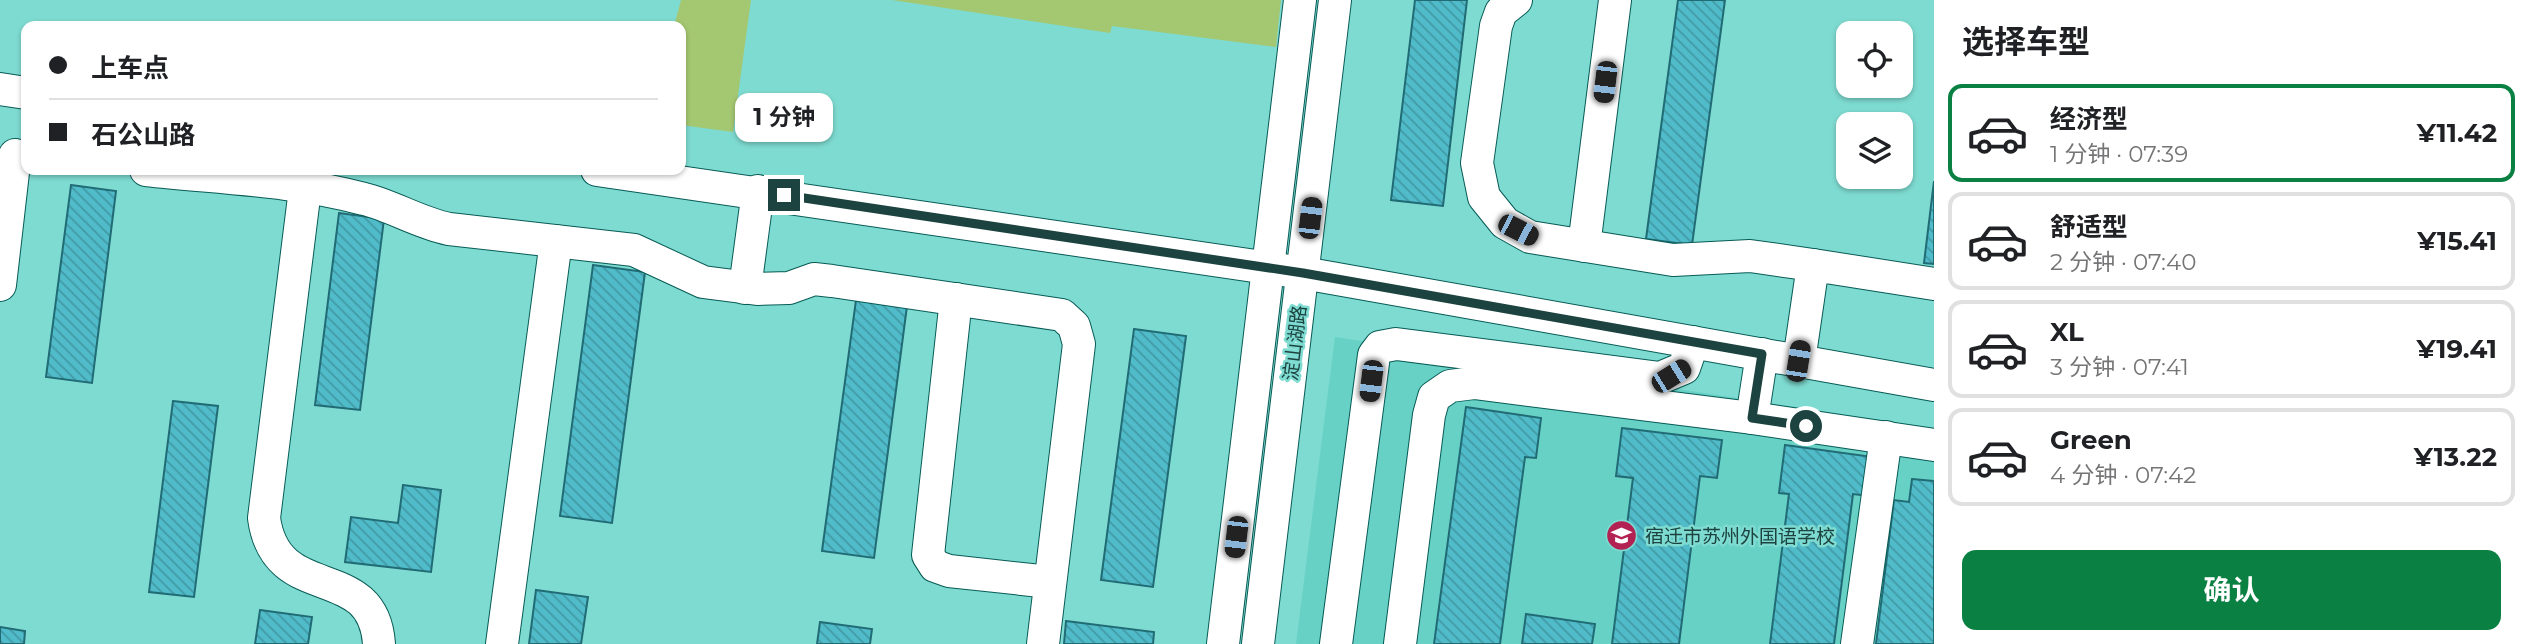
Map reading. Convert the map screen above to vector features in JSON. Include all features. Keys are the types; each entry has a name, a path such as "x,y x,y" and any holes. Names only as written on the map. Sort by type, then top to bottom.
{"street":[{"name":"淀山湖路","path":"1223,644 1300,0"},
{"name":"淀山湖路","path":"1258,644 1335,0"},
{"path":"1516,0 1501,12 1496,26 1477,163 1484,197 1505,223 1530,237 1673,260 1750,256 1934,284"},
{"path":"1584,246 1615,0"},
{"path":"0,89 21,92"},
{"path":"0,285 14,155"},
{"path":"188,175 365,199 428,225 449,229 634,250 703,282 745,288 789,288 814,279 1062,315 1074,326 1079,344 1043,644"},
{"path":"635,175 1303,273 1934,385"},
{"path":"305,189 264,518 267,540 281,561 299,573 349,590 362,602 375,620 379,644"},
{"path":"745,288 758,191"},
{"path":"502,644 556,241"},
{"path":"1798,361 1813,265"},
{"path":"956,299 928,555 935,566 949,571 1050,582"},
{"path":"1336,644 1374,355 1380,347 1396,344 1660,379 1684,368 1693,342"},
{"path":"1752,418 1762,354"},
{"path":"1400,644 1429,415 1434,397 1450,386 1474,383 1752,418 1934,445"},
{"path":"1857,644 1886,437"}],"shaded area":[{"path":"681,0 751,0 733,132 686,126 686,21 675,21"},
{"path":"892,0 1281,0 1276,47 1112,26 1110,33"},
{"name":"宿迁市苏州外国语学校","path":"1335,337 1934,428 1934,644 1296,644"}],"building":[{"path":"1415,0 1467,0 1443,206 1391,200"},
{"path":"1678,0 1725,0 1692,245 1646,239"},
{"path":"1934,181 1934,264 1924,263"},
{"path":"71,185 116,191 92,383 46,377"},
{"path":"339,213 384,219 360,410 315,405"},
{"path":"593,265 645,272 612,523 560,516"},
{"path":"856,300 907,306 874,558 822,551"},
{"path":"1134,329 1186,336 1153,587 1101,580"},
{"path":"173,401 218,406 194,597 149,592"},
{"path":"1466,407 1541,418 1536,458 1525,457 1500,644 1434,644"},
{"path":"1622,428 1722,440 1717,478 1700,476 1679,644 1612,644 1633,478 1616,476"},
{"path":"1785,445 1873,457 1868,496 1853,494 1834,644 1770,644 1789,494 1779,493"},
{"path":"1912,479 1934,481 1934,644 1876,644 1894,500 1909,502"},
{"path":"403,485 441,490 431,572 345,562 351,517 398,523"},
{"path":"536,590 588,597 581,644 529,644"},
{"path":"260,610 312,617 308,644 255,644"},
{"path":"1526,614 1595,624 1592,644 1522,644"},
{"path":"1066,621 1154,632 1153,644 1064,644"},
{"path":"820,622 872,629 870,644 817,644"},
{"path":"0,627 25,631 24,644 0,644"}],"place":[{"name":"宿迁市苏州外国语学校","path":"1622,536"}],"route":[{"path":"784,195 1303,273 1762,354 1752,418 1806,426"}]}
